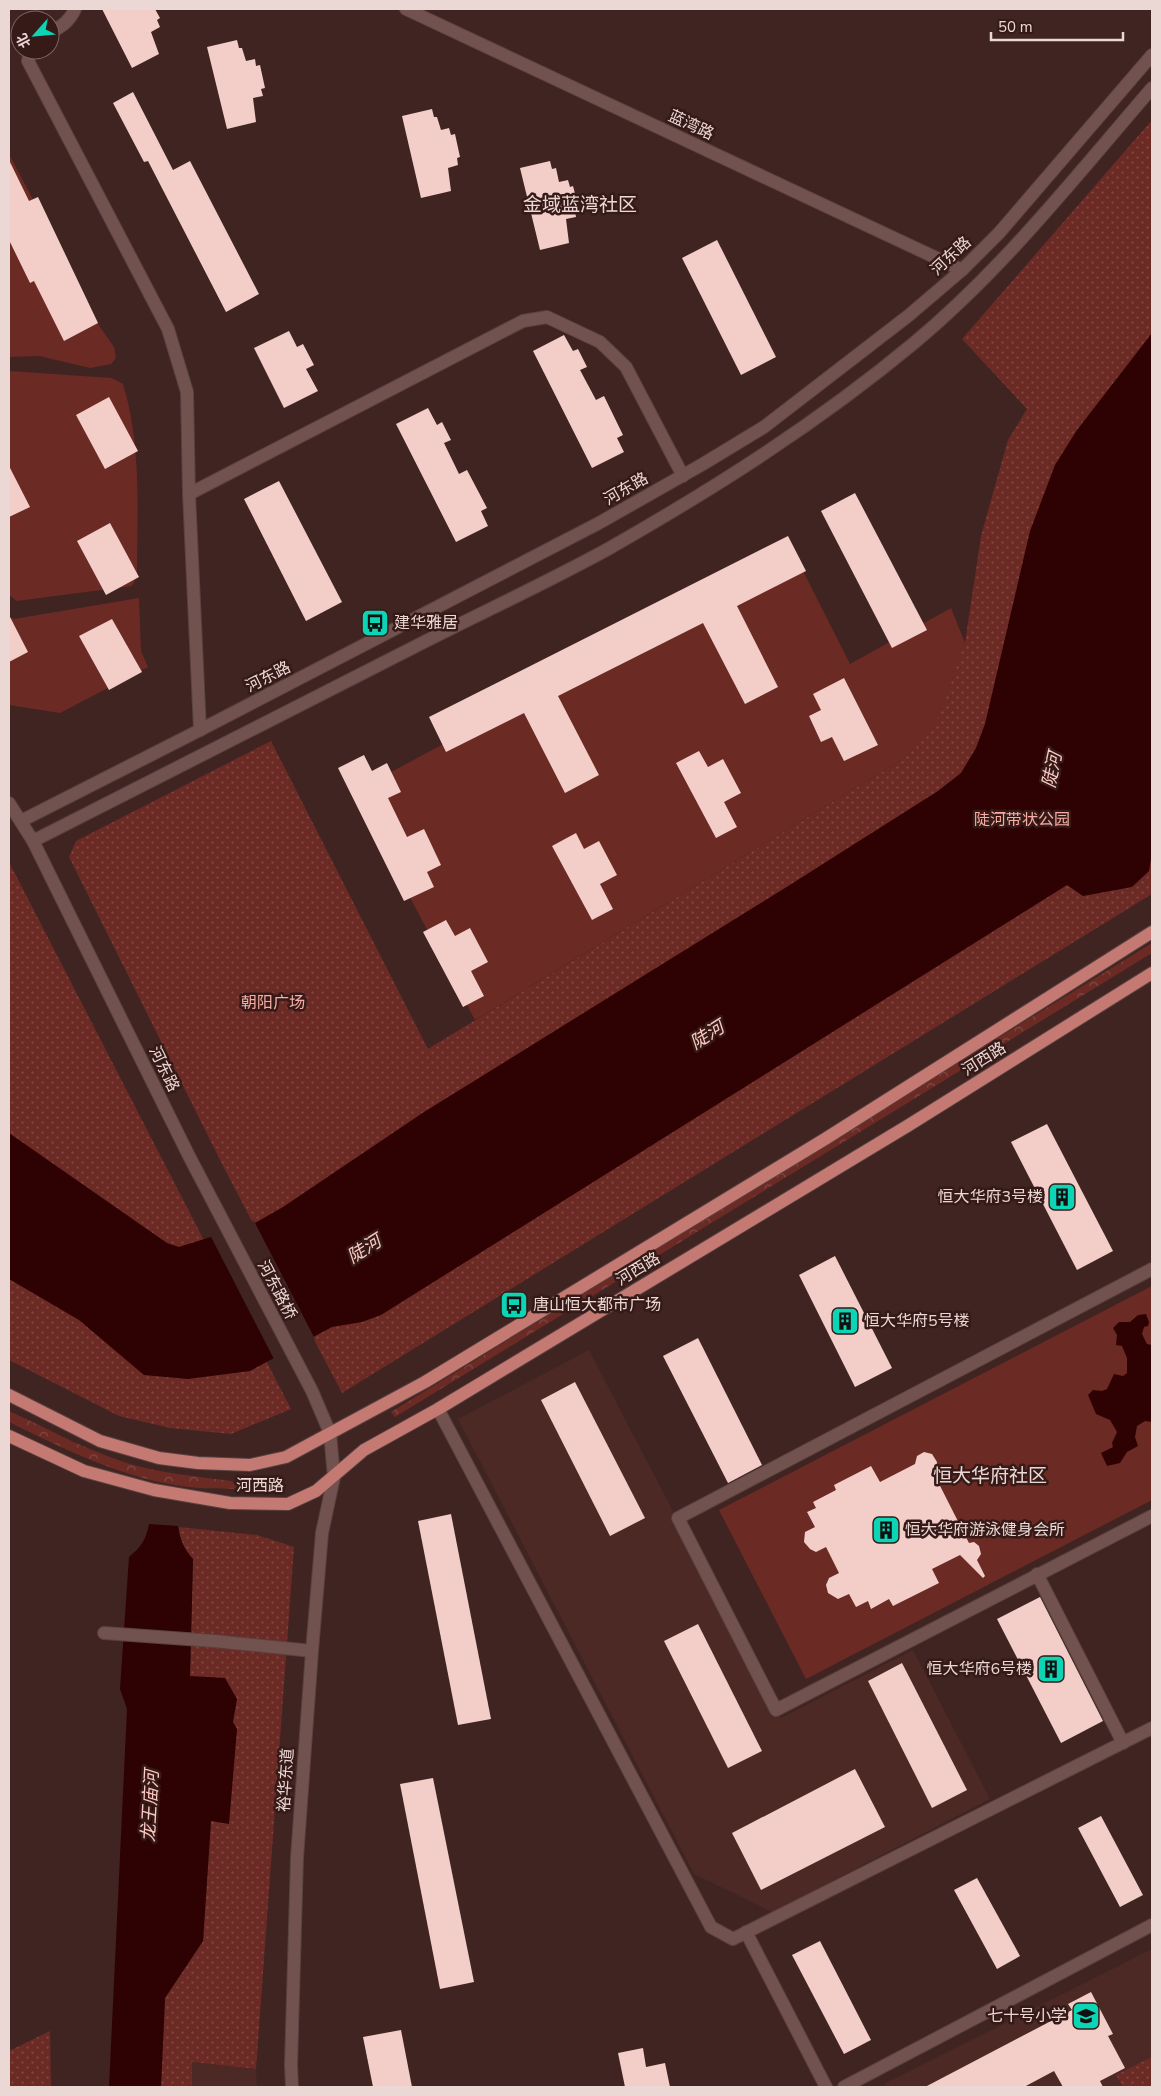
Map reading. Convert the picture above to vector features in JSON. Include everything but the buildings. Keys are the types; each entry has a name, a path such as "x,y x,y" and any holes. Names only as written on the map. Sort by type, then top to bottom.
{"main road":[{"name":"河西路","path":"9,1395 100,1441 159,1458 198,1464 250,1465 286,1457 425,1382 816,1144 1152,932"},
{"name":"河西路","path":"9,1436 84,1471 154,1490 230,1503 288,1504 316,1490 334,1477 364,1450 438,1409 910,1125 1152,973"}],"street":[{"path":"60,28 71,18 75,9"},
{"name":"蓝湾路","path":"406,9 962,270"},
{"name":"河东路","path":"21,820 200,730 599,523 683,476 764,427 908,316 962,270 999,233 1152,55"},
{"path":"28,60 168,329 187,392 189,494 200,730"},
{"path":"33,841 605,550 714,487 775,447 838,404 915,342 975,290 1016,246 1152,88"},
{"path":"189,494 523,321 547,317 600,342 626,366 683,476"},
{"name":"河东路","path":"9,803 33,841 214,1205"},
{"name":"河东路桥","path":"214,1205 312,1391 330,1433"},
{"path":"1152,1269 678,1518 776,1710 1152,1516"},
{"path":"438,1409 710,1927 734,1939 1152,1728"},
{"name":"裕华东道","path":"292,2087 297,1858 322,1533 334,1477 330,1433"},
{"path":"1037,1574 1123,1743"},
{"path":"104,1633 214,1641 312,1651"},
{"path":"844,2087 1152,1925"},
{"path":"746,1932 826,2087"}],"shaded area":[{"path":"589,1350 781,1718 913,1650 990,1799 772,1912 694,1874 458,1419"},
{"name":"七十号小学","path":"1152,1949 1152,2087 884,2087 886,2083"},
{"path":"192,2062 256,2069 257,2087 192,2087"}],"green space":[{"name":"陡河带状公园","path":"1152,120 1152,894 342,1393 223,1166 69,857 76,841 271,741 428,1049 903,759 965,643 981,536 1008,440 1027,409 962,339"},
{"path":"9,154 100,327 114,347 116,358 111,364 90,368 39,356 9,357"},
{"path":"9,371 112,378 123,384 129,407 136,455 138,503 137,576 132,586 17,601 9,595"},
{"path":"795,555 850,664 951,608 965,643 938,718 903,759 475,1020 354,792"},
{"path":"139,598 141,651 148,667 60,713 9,705 9,617 14,619"},
{"path":"9,862 291,1409 231,1434 170,1428 119,1416 9,1360"},
{"path":"1152,943 1152,953 395,1417 391,1412"},
{"path":"1152,1286 1152,1500 806,1679 719,1510"},
{"path":"9,1411 76,1443 118,1460 160,1471 232,1481 237,1486 234,1489 188,1487 164,1483 118,1470 74,1453 9,1422"},
{"path":"179,1527 257,1535 294,1547 256,2069 192,2062 192,2087 161,2087 165,1998 203,1941 211,1820 229,1823 190,1676 193,1559 183,1545"},
{"path":"50,2031 51,2087 9,2087 9,2051"},
{"path":"1152,2057 1152,2087 1123,2087 1116,2075"}],"water":[{"name":"陡河","path":"1152,333 1152,853 1149,871 1132,887 1083,896 1067,885 381,1315 362,1322 332,1327 250,1371 188,1379 144,1375 79,1320 9,1279 9,1133 167,1243 179,1247 255,1223 283,1207 424,1112 938,791 961,773 976,748 985,724 1030,531 1055,465 1077,430"},
{"path":"1146,1314 1149,1322 1148,1326 1144,1327 1142,1334 1147,1344 1152,1345 1152,1422 1145,1421 1137,1426 1135,1437 1138,1446 1127,1452 1120,1463 1107,1466 1101,1453 1113,1447 1112,1443 1117,1432 1110,1420 1096,1414 1088,1395 1093,1390 1102,1391 1107,1389 1114,1374 1123,1376 1127,1373 1127,1358 1122,1346 1116,1345 1117,1335 1113,1328 1119,1322 1130,1322 1138,1315"},
{"name":"龙王庙河","path":"149,1524 178,1526 183,1544 193,1559 190,1676 225,1678 237,1699 233,1722 237,1729 229,1824 211,1821 203,1941 165,1998 161,2087 109,2087 127,1709 120,1689 129,1557 142,1543"}],"pier":[{"path":"254,1221 315,1339 275,1361 210,1235"}],"place":[{"name":"建华雅居","path":"375,623"},
{"name":"恒大华府3号楼","path":"1062,1197"},
{"name":"唐山恒大都市广场","path":"514,1305"},
{"name":"恒大华府5号楼","path":"845,1321"},
{"name":"恒大华府游泳健身会所","path":"886,1530"},
{"name":"恒大华府6号楼","path":"1051,1669"},
{"name":"七十号小学","path":"1086,2016"}],"district":[{"name":"金域蓝湾社区","path":"580,205"},
{"name":"恒大华府社区","path":"990,1476"}],"park label":[{"name":"朝阳广场","path":"273,1003"}]}
